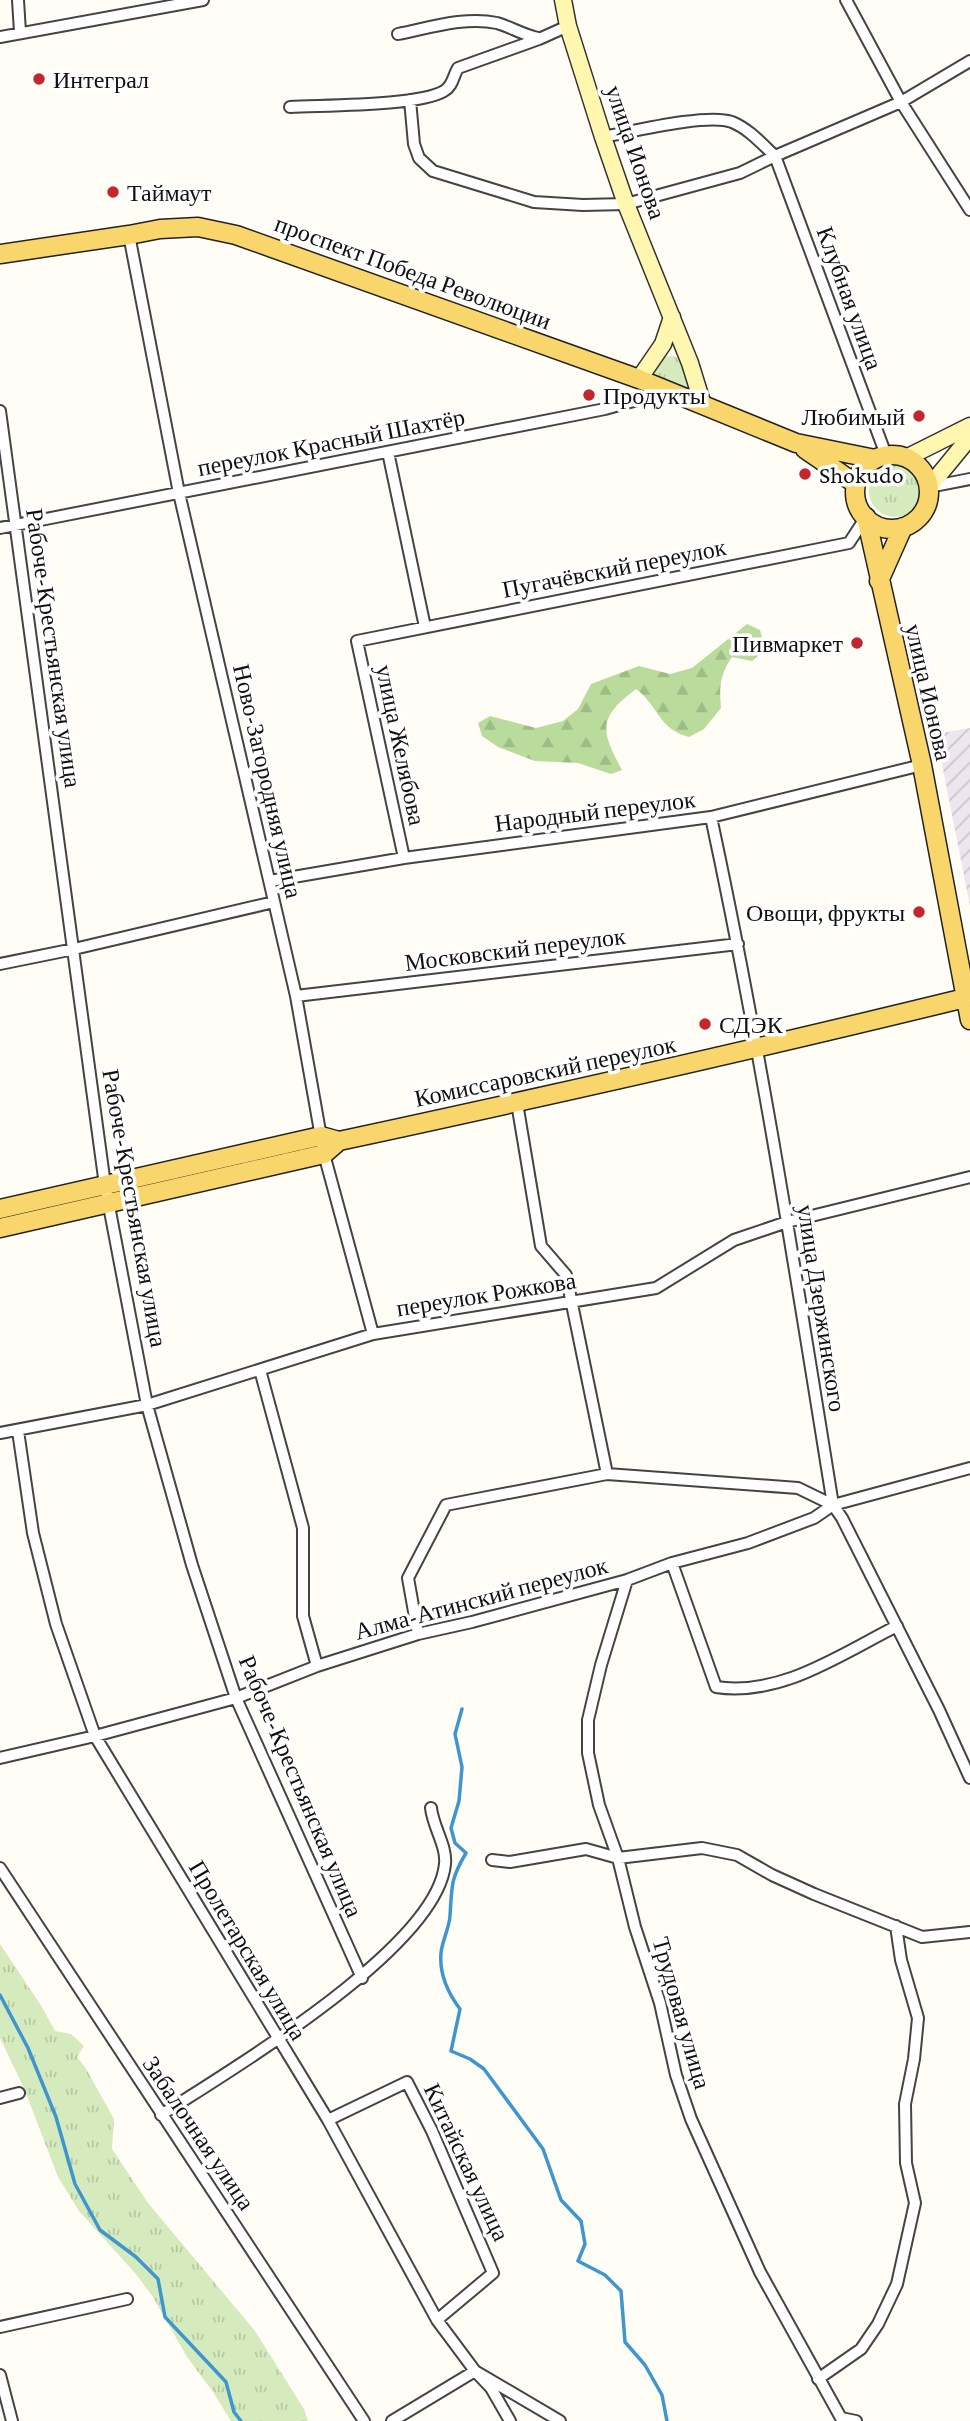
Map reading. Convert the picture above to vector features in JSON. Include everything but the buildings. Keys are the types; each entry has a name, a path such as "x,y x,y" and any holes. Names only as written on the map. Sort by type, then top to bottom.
{"main road":[{"name":"улица Ионова","path":"563,0 568,26 626,204 690,363 703,405"},
{"name":"проспект Победа Революции","path":"0,254 160,229 198,227 236,235 669,391 796,443 856,484"},
{"path":"639,379 663,344 672,317"},
{"path":"906,458 921,470 929,487 924,511 915,521 903,527 889,529 874,524 858,505 856,484 860,473 880,457 906,458 970,426"},
{"path":"929,487 970,437"},
{"name":"проспект Победа Революции","path":"796,443 880,457"},
{"name":"улица Ионова","path":"866,517 878,581 922,765 970,1020"},
{"path":"878,581 903,527"},
{"name":"Комиссаровский переулок","path":"0,1209 105,1185 328,1144 517,1103 758,1049 965,998"},
{"name":"Комиссаровский переулок","path":"0,1228 109,1203 328,1144"}],"street":[{"path":"19,0 20,32"},
{"path":"0,37 203,0"},
{"path":"846,0 901,102 970,210"},
{"path":"398,34 444,24 481,22 496,23 523,36 540,39"},
{"path":"290,107 410,100 442,93 462,66 540,39 568,26"},
{"path":"410,100 414,144 419,158 433,171 534,202 626,204 740,173 901,102 970,61"},
{"path":"603,137 697,120 731,122 755,136 775,156"},
{"name":"Клубная улица","path":"775,156 880,457"},
{"name":"Ново-Загородняя улица","path":"129,235 180,493 373,1334"},
{"name":"переулок Красный Шахтёр","path":"0,528 605,409 669,391"},
{"name":"Рабоче-Крестьянская улица","path":"0,411 105,1185 147,1405 192,1565 236,1698 362,1978"},
{"path":"388,452 425,627"},
{"path":"929,487 970,479"},
{"name":"Пугачёвский переулок","path":"357,642 849,543 866,517"},
{"name":"улица Желябова","path":"357,642 404,858"},
{"name":"Народный переулок","path":"270,881 404,858 711,817 922,765"},
{"name":"улица Дзержинского","path":"711,817 758,1049 833,1505 897,1626 970,1778"},
{"path":"0,964 274,902"},
{"name":"Московский переулок","path":"296,996 738,944"},
{"path":"517,1103 541,1246 566,1275 607,1475"},
{"name":"переулок Рожкова","path":"0,1433 147,1405 373,1334 656,1288 734,1240 787,1222 970,1177"},
{"path":"260,1370 303,1528 303,1616 317,1666"},
{"name":"Пролетарская улица","path":"18,1431 33,1533 56,1624 94,1736 328,2120 437,2320 475,2371 560,2421"},
{"name":"Алма-Атинский переулок","path":"0,1758 236,1698 317,1666 418,1634 628,1580 672,1563 748,1543 814,1518 833,1505 970,1468"},
{"path":"418,1634 408,1578 446,1505 607,1475 798,1488 833,1505"},
{"path":"672,1563 716,1687 737,1690 788,1680 897,1626"},
{"name":"Трудовая улица","path":"628,1580 601,1665 589,1720 588,1754 599,1805 618,1858 635,1927 660,2003 676,2075 691,2119 760,2272 818,2379 841,2418 856,2421"},
{"path":"161,2115 277,2039 362,1978 425,1912 440,1882 446,1855 435,1828 431,1808"},
{"path":"492,1860 510,1862 586,1849 618,1858 702,1848 737,1855 814,1894 922,1937 970,1932"},
{"name":"Забалочная улица","path":"0,1868 4,1881 364,2421"},
{"path":"818,2379 861,2349 878,2324 897,2284 915,2203 906,2164 905,2104 914,2059 918,2018 901,1960 896,1926"},
{"name":"Китайская улица","path":"328,2120 407,2082 432,2131 493,2273 437,2320"},
{"path":"0,2098 19,2093"},
{"path":"0,2327 127,2299"},
{"path":"392,2421 475,2371 491,2388 510,2421"},
{"path":"0,2375 12,2421"}],"shaded area":[{"path":"970,728 970,906 936,734"}],"green space":[{"path":"674,356 681,360 691,380 688,389 652,378 654,368 663,357"},
{"path":"895,465 914,472 921,491 914,510 895,517 876,510 869,491 876,472"},
{"path":"747,624 760,630 765,649 752,661 732,657 721,681 721,708 704,729 689,737 679,733 664,723 636,689 614,708 609,717 607,735 622,770 611,774 578,763 535,761 498,747 482,736 478,723 490,716 536,728 563,721 578,709 591,684 639,666 670,674 692,668"},
{"path":"0,1944 55,2031 71,2034 84,2046 77,2057 114,2119 112,2149 148,2203 255,2331 304,2409 308,2421 231,2421 187,2357 153,2297 79,2211 58,2177 24,2088 0,2038"}],"waterway":[{"path":"462,1709 455,1734 462,1767 459,1801 451,1828 455,1843 466,1853 453,1884 449,1921 441,1953 441,1969 445,1983 460,2009 451,2051 484,2069 543,2149 561,2200 581,2221 585,2244 578,2261 605,2275 621,2291 625,2342 645,2365 662,2395 667,2421"},
{"path":"0,1995 28,2048 56,2117 75,2184 100,2230 136,2257 158,2279 165,2317 226,2382 234,2412 241,2421"}],"place":[{"name":"Интеграл","path":"39,79"},
{"name":"Таймаут","path":"113,192"},
{"name":"Продукты","path":"589,395"},
{"name":"Любимый","path":"919,416"},
{"name":"Shokudo","path":"805,474"},
{"name":"Пивмаркет","path":"857,643"},
{"name":"Овощи, фрукты","path":"919,912"},
{"name":"СДЭК","path":"705,1024"}]}
